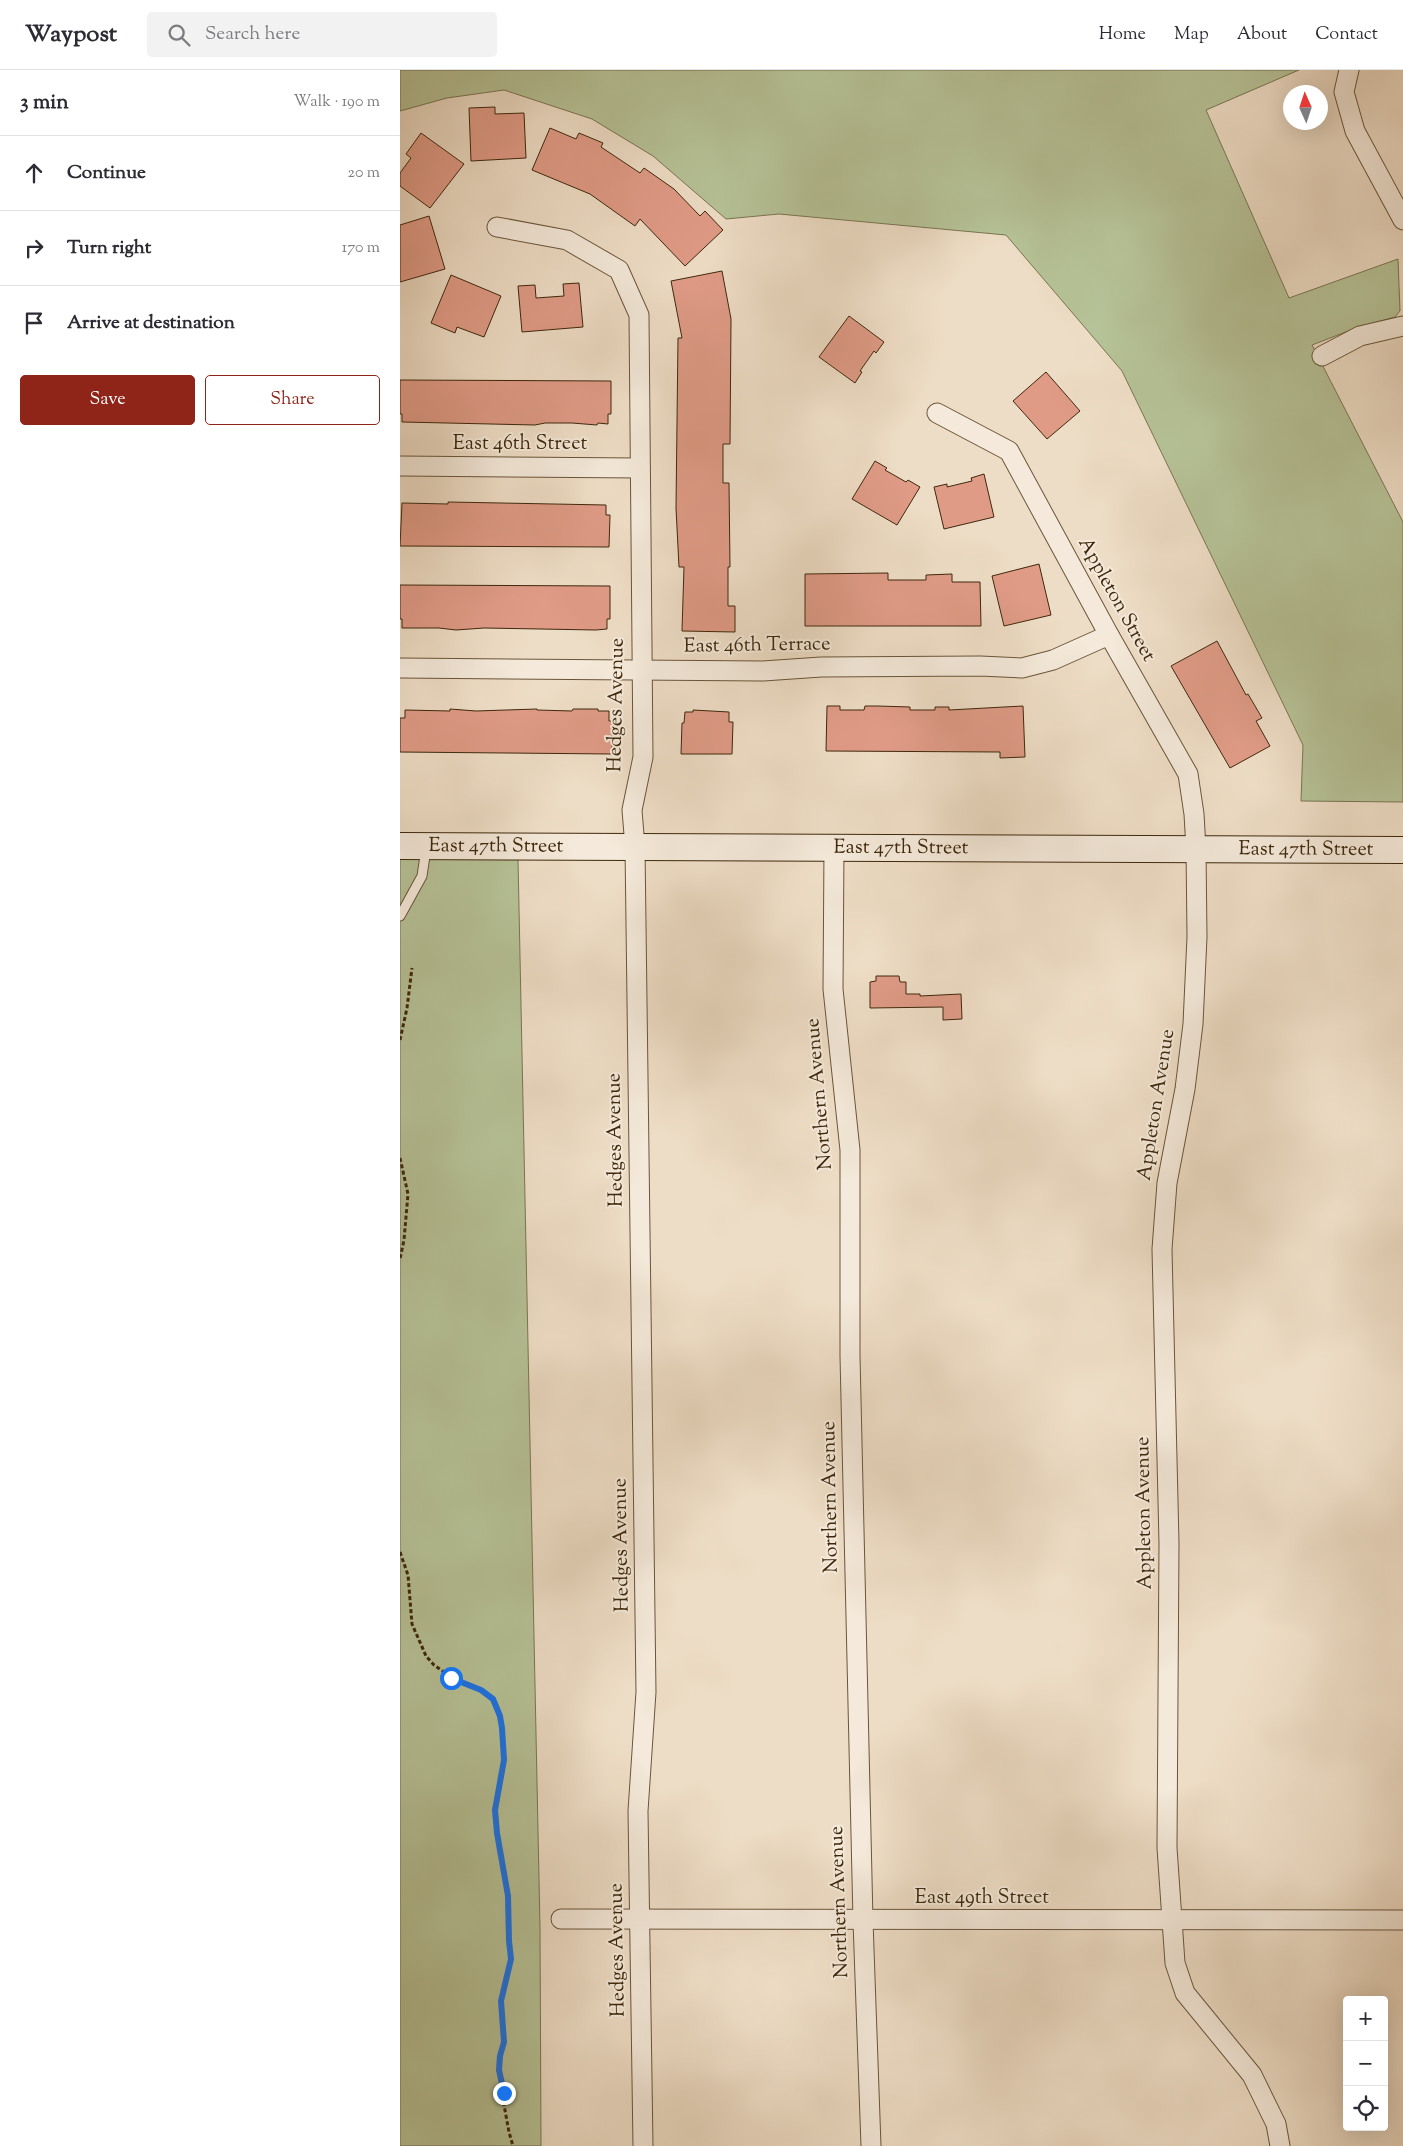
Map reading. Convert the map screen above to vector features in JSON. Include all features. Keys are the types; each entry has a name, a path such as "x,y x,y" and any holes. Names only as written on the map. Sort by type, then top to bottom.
{"main road":[{"name":"East 47th Street","path":"400,846 1403,850"}],"street":[{"path":"1349,70 1344,92 1355,131 1403,220"},
{"name":"Hedges Avenue","path":"496,227 567,240 619,270 639,315 643,757 632,810 635,847 646,1692 638,1811 643,2146"},
{"path":"1322,356 1360,336 1403,326"},
{"name":"Appleton Street","path":"938,413 1009,451 1109,635 1188,774 1194,814 1196,849"},
{"name":"East 46th Street","path":"400,466 640,468"},
{"name":"East 46th Terrace","path":"400,668 763,671 821,667 880,666 1022,668 1053,660 1109,635"},
{"name":"Northern Avenue","path":"834,848 833,990 850,1150 850,1356 863,1921 871,2146"},
{"name":"Appleton Avenue","path":"1196,849 1198,937 1193,1024 1185,1089 1167,1183 1162,1249 1169,1543 1167,1848 1175,1963 1185,1993 1252,2075 1276,2124 1280,2146"},
{"name":"East 49th Street","path":"561,1919 863,1921 1403,1920"}],"lane":[{"path":"400,916 422,876 426,846"},
{"path":"400,894 412,895"}],"path":[{"path":"400,1040 407,1008 412,968"},
{"path":"400,1158 408,1194 404,1240 400,1259"},
{"path":"400,1552 408,1575 412,1624 426,1656 451,1678 488,1694 493,1699 500,1716 504,1760 495,1810 508,1896 511,1959 501,2001 504,2042 499,2070 513,2146"}],"green space":[{"path":"400,70 1299,70 1206,110 1289,298 1398,259 1400,311 1395,317 1356,328 1312,345 1403,522 1403,802 1301,801 1303,745 1122,371 1006,235 779,214 726,219 653,156 592,119 504,90 447,98 400,111"},
{"path":"400,857 518,859 540,1928 541,2146 400,2146"}],"building":[{"path":"495,107 495,114 524,113 526,158 471,161 469,108"},
{"path":"550,128 576,139 579,133 603,143 601,147 640,173 644,168 674,189 700,216 705,211 723,230 685,266 640,219 635,226 590,194 532,170"},
{"path":"421,133 464,164 430,208 400,186 400,173 411,158 406,154"},
{"path":"429,216 445,269 400,282 400,225"},
{"path":"722,271 731,319 730,444 723,444 723,483 729,483 730,567 728,567 728,606 735,606 735,632 682,631 684,567 679,567 676,508 678,338 682,338 671,281"},
{"path":"451,275 501,296 484,337 457,327 455,333 431,323"},
{"path":"579,283 583,327 522,332 518,286 535,285 536,298 564,296 563,284"},
{"path":"849,316 884,342 876,353 874,351 860,371 862,372 855,383 819,357"},
{"path":"1046,372 1080,411 1047,439 1013,401"},
{"path":"400,380 611,381 611,414 608,414 608,424 598,423 597,425 572,423 535,425 402,422 402,414 400,414"},
{"path":"875,461 887,468 885,470 906,482 908,480 920,487 897,525 852,499"},
{"path":"984,474 994,517 944,529 934,487 947,484 947,487 972,481 971,478"},
{"path":"448,502 606,505 606,515 610,515 609,547 400,546 402,503 448,504"},
{"path":"1039,564 1051,615 1004,626 992,576"},
{"path":"888,573 888,580 926,580 926,575 952,574 952,582 980,582 981,626 805,626 805,574"},
{"path":"400,585 610,586 610,619 607,619 607,629 596,630 402,628 402,619 400,619"},
{"path":"1217,641 1246,695 1248,694 1262,718 1256,721 1270,746 1230,768 1171,666"},
{"path":"827,706 840,706 840,710 864,710 865,706 878,706 910,707 910,710 935,710 935,707 949,707 949,710 1023,706 1025,757 1000,758 1000,752 826,751"},
{"path":"450,709 476,711 537,709 572,711 573,709 598,709 598,711 609,711 609,721 612,721 612,754 400,752 400,718 405,718 405,710 450,711"},
{"path":"693,710 729,712 729,722 733,722 732,754 681,754 682,723 684,723 685,712 693,712"},
{"path":"876,976 899,976 900,982 906,982 906,994 920,994 920,996 961,994 962,1019 943,1020 943,1007 870,1008 870,982 876,981"}],"route":[{"path":"451,1678 488,1694 497,1707 502,1728 504,1760 495,1810 510,1913 509,1941 511,1959 501,2001 504,2042 499,2070 504,2093"}]}
